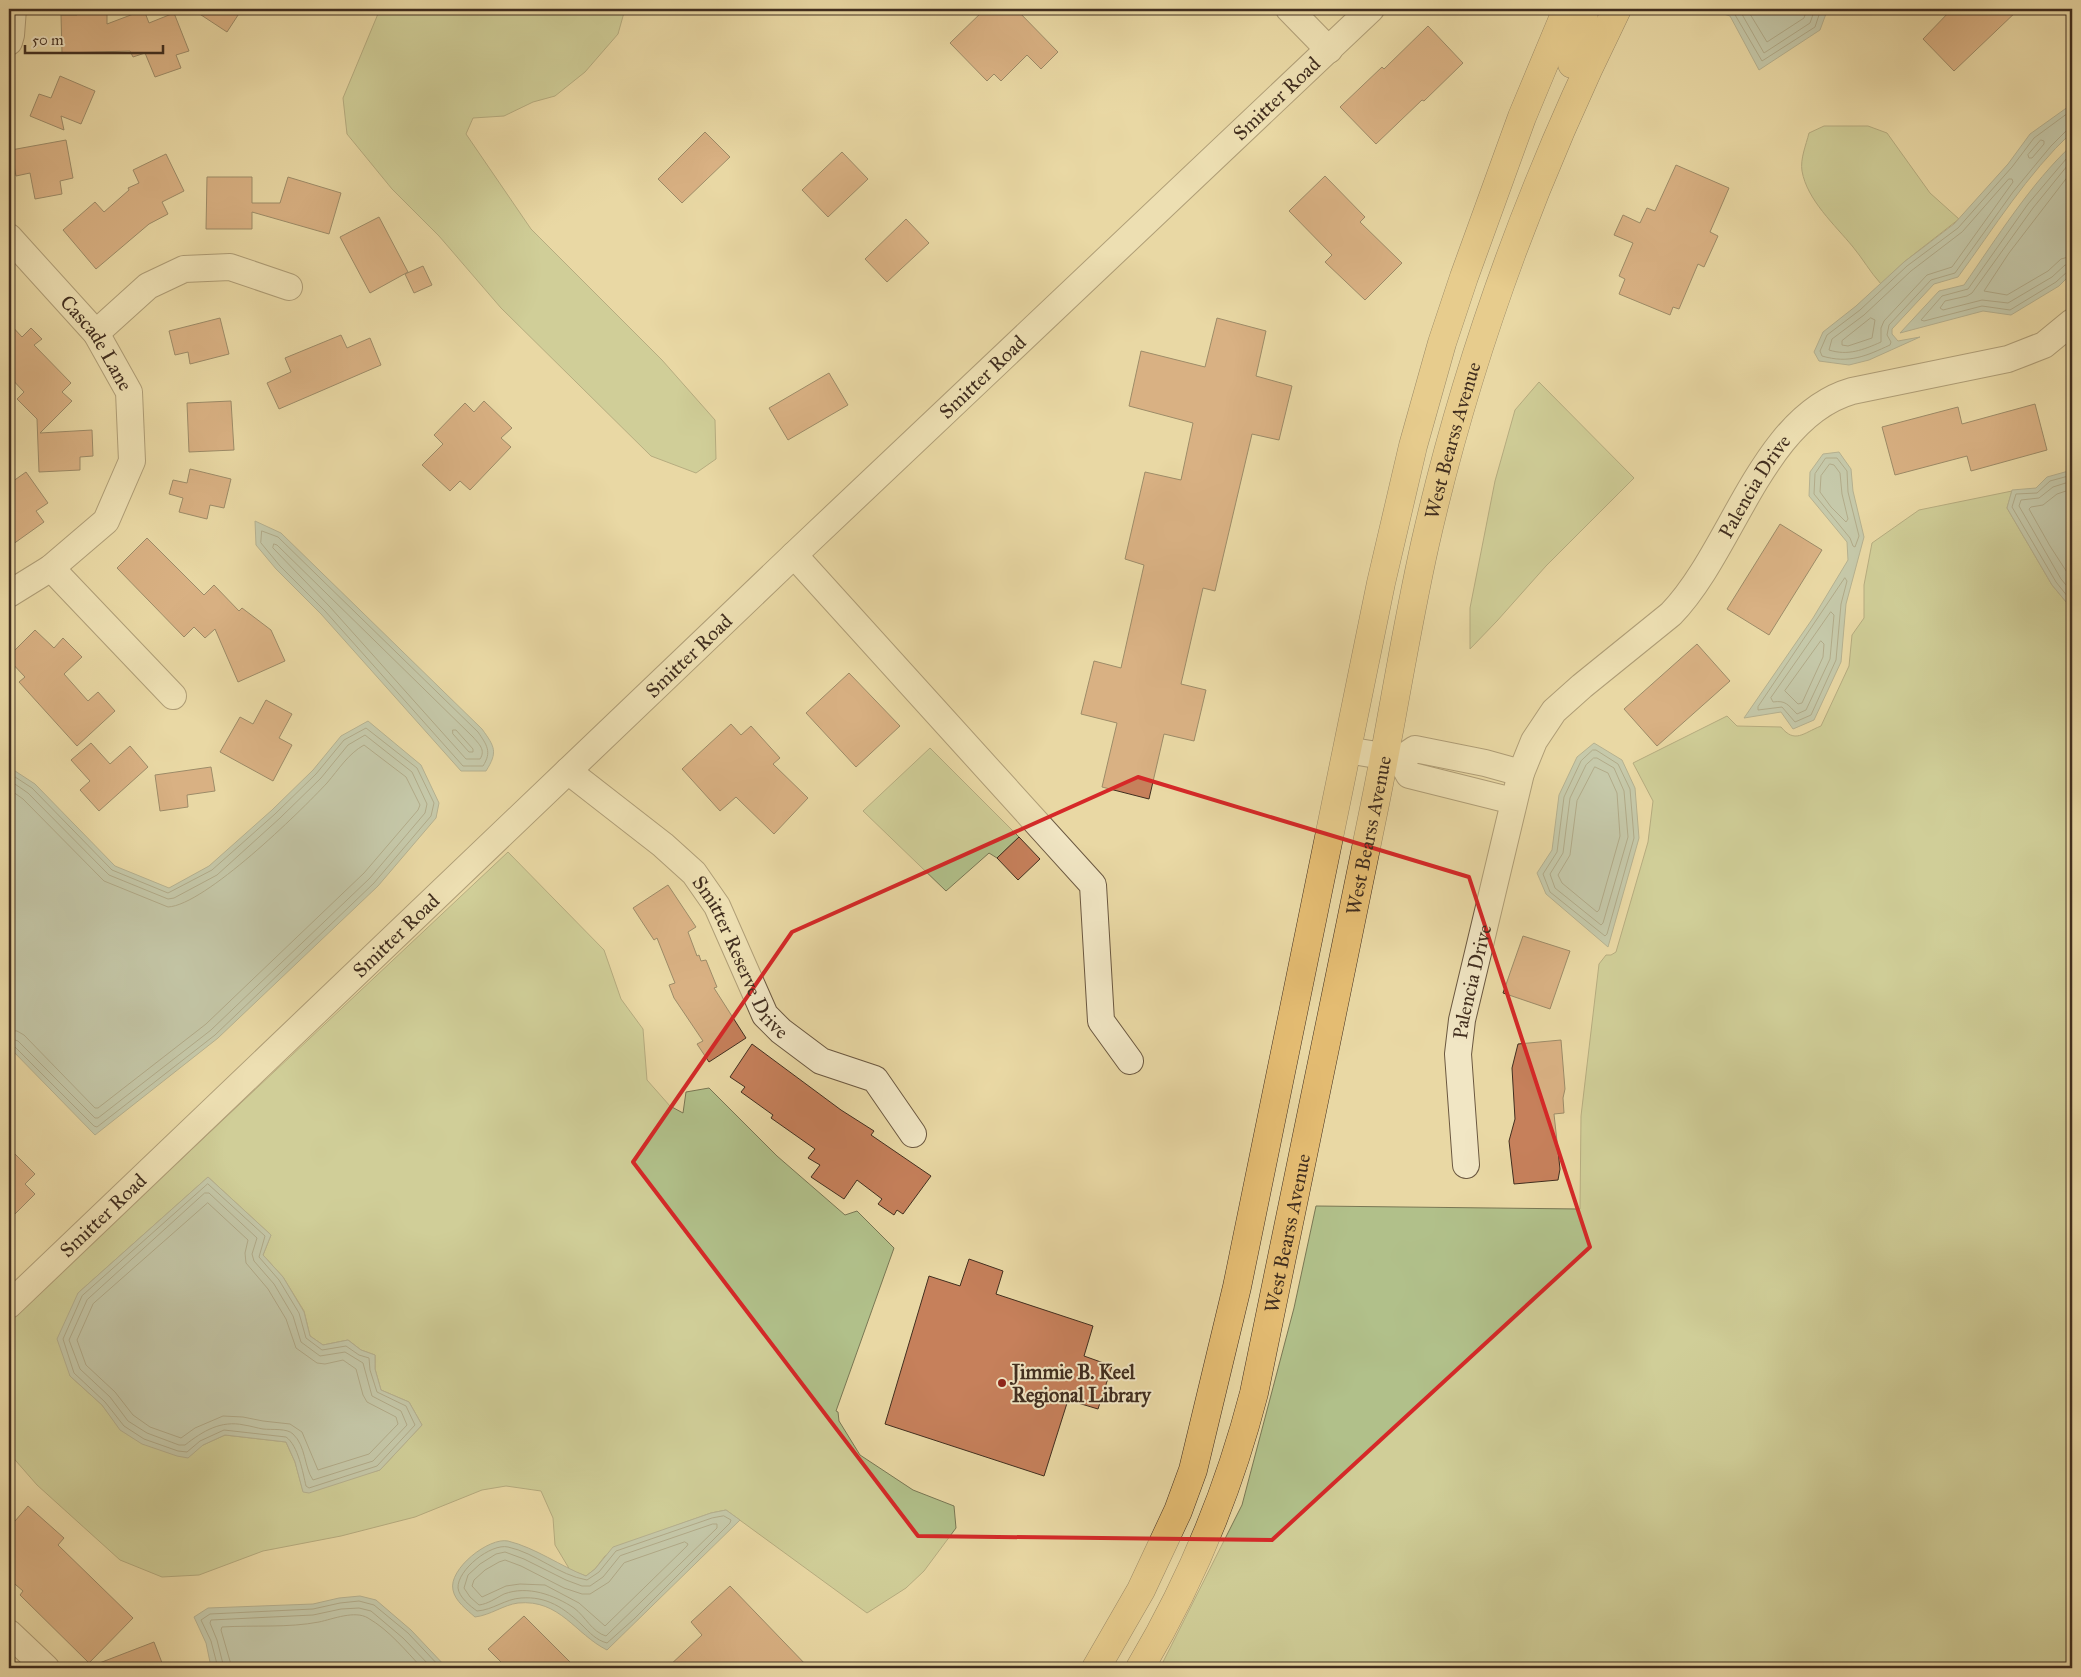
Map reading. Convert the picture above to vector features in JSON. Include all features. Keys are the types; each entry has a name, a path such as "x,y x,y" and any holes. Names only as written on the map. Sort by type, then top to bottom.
{"main road":[{"name":"West Bearss Avenue","path":"1096,1668 1141,1590 1178,1511 1193,1470 1237,1288 1397,508 1412,446 1442,343 1522,116 1567,9"},
{"path":"1533,198 1528,186 1531,161 1580,48 1585,31 1583,9"},
{"name":"West Bearss Avenue","path":"1140,1668 1188,1578 1229,1479 1244,1434 1392,758 1425,544 1443,474 1495,300 1533,198 1591,62 1617,9"},
{"path":"1229,1479 1225,1450 1255,1320 1237,1288"}],"street":[{"path":"9,42 12,35 13,9"},
{"path":"1289,9 1329,50"},
{"name":"Smitter Road","path":"11,1298 1371,9"},
{"name":"Cascade Lane","path":"9,238 96,333 130,392 132,461 106,521 51,568 9,594"},
{"path":"96,333 148,286 184,269 230,267 289,288"},
{"name":"Palencia Drive","path":"1466,1165 1458,1054 1464,1013 1520,773 1534,741 1554,711 1682,603 1707,568 1770,458 1788,433 1812,410 1835,396 1852,391 2008,359 2044,345 2072,322"},
{"path":"794,555 1094,885 1101,1021 1130,1061"},
{"path":"51,568 174,696"},
{"path":"1347,750 1392,758 1415,749 1485,763 1520,773"},
{"path":"1392,758 1409,775 1513,801"},
{"name":"Smitter Reserve Drive","path":"568,771 663,845 694,873 717,906 765,1015 781,1032 821,1061 875,1079 913,1134"},
{"path":"9,1634 46,1668"}],"highlighted area":[{"path":"1138,777 1469,877 1590,1247 1272,1540 918,1536 633,1162 792,932"}],"green space":[{"path":"380,9 625,9 618,34 585,72 555,96 533,102 504,116 473,118 466,134 531,229 662,360 715,420 716,459 696,473 651,456 501,308 439,236 392,189 347,134 343,98"},
{"path":"1824,126 1868,126 1887,133 1930,193 1959,219 1904,262 1881,284 1823,212 1805,182 1802,162 1809,133"},
{"path":"1539,382 1634,478 1546,566 1470,649 1470,608 1495,481 1515,410"},
{"path":"2012,491 2007,508 2052,585 2072,609 2072,1668 1160,1668 1242,1505 1294,1308 1316,1206 1580,1209 1581,1116 1599,964 1606,955 1616,952 1648,842 1653,801 1633,763 1727,716 1737,726 1781,727 1786,732 1795,736 1800,736 1821,726 1849,666 1852,635 1864,618 1864,585 1872,543 1919,510"},
{"path":"930,748 1019,837 997,858 989,853 946,891 863,811"},
{"path":"508,852 604,950 621,999 643,1029 647,1080 670,1106 683,1113 686,1092 709,1088 777,1156 845,1215 857,1211 894,1248 836,1411 838,1412 839,1421 860,1455 913,1490 954,1506 956,1528 924,1571 906,1588 867,1613 726,1510 711,1513 666,1529 605,1556 595,1569 586,1576 570,1570 555,1545 553,1518 541,1491 506,1486 482,1490 415,1517 341,1536 263,1551 199,1575 162,1577 120,1560 37,1485 9,1453 9,1321","holes":["208,1177 271,1235 263,1255 283,1277 304,1311 310,1336 323,1345 348,1340 361,1350 375,1355 375,1369 381,1390 409,1402 422,1425 380,1470 303,1491 295,1462 286,1442 225,1435 203,1445 121,1430 102,1405 70,1376 78,1293"]}],"water":[{"path":"1708,9 1824,9 1827,11 1820,30 1759,70 1730,16"},
{"path":"2072,104 2072,132 2040,165 1958,277 1934,284 1892,329 1892,334 1898,341 1920,337 1869,360 1849,365 1819,361 1814,352 1823,332 1856,306 1904,262 1954,224 2008,164 2030,134"},
{"path":"2072,145 2072,273 2059,286 2011,315 1983,311 1900,333 1939,291 1964,285 2028,194 2042,176"},
{"path":"1839,452 1851,469 1853,491 1864,537 1846,604 1841,662 1814,720 1793,729 1781,712 1744,718 1813,618 1848,560 1847,542 1809,496 1810,472 1823,454"},
{"path":"2072,470 2072,609 2052,585 2007,508 2012,490 2036,488 2047,477"},
{"path":"255,521 281,533 482,729 490,740 493,750 492,759 486,771 461,771 321,614 276,569 256,545"},
{"path":"368,721 421,765 439,803 436,818 378,886 218,1038 95,1135 9,1047 9,767 35,784 115,866 169,888 209,866 272,810 313,770 341,736"},
{"path":"1594,743 1622,760 1635,788 1639,838 1608,947 1546,894 1537,873 1552,850 1559,795 1577,757"},
{"path":"208,1177 271,1235 263,1255 283,1277 304,1312 310,1336 323,1345 348,1340 361,1350 375,1355 375,1369 381,1390 409,1402 422,1425 380,1470 309,1493 303,1492 295,1462 286,1442 225,1435 203,1445 188,1458 177,1456 142,1444 120,1430 102,1405 70,1376 57,1339 78,1293"},
{"path":"726,1510 740,1520 607,1650 566,1619 545,1606 533,1603 518,1603 475,1617 462,1605 454,1594 453,1582 463,1564 481,1549 500,1541 508,1541 528,1548 586,1576 595,1569 613,1547 711,1513"},
{"path":"360,1596 376,1600 411,1630 447,1668 214,1668 210,1662 206,1643 194,1617 208,1608 313,1604 339,1598"}],"building":[{"path":"76,9 107,9 107,24 144,10 149,23 174,13 189,51 176,55 181,68 155,77 145,53 133,57 130,51 62,53 61,15 77,15"},
{"path":"192,9 242,9 227,32"},
{"path":"985,9 1016,9 1058,52 1041,69 1027,55 1001,81 994,74 987,81 950,43"},
{"path":"1952,9 2019,9 1954,71 1923,39"},
{"path":"1428,26 1463,63 1376,144 1340,107 1382,67 1384,69"},
{"path":"60,76 95,91 81,124 61,116 64,130 30,116 39,94 51,98"},
{"path":"705,132 730,157 682,203 658,179"},
{"path":"66,140 73,178 60,181 62,194 35,199 30,173 16,176 11,150"},
{"path":"842,152 868,179 828,217 802,190"},
{"path":"166,154 184,191 162,202 168,214 149,224 96,269 63,230 95,202 104,212 129,190 128,188 139,183 133,170"},
{"path":"1676,165 1729,188 1710,232 1718,236 1704,267 1698,264 1679,309 1673,307 1670,315 1619,294 1625,279 1619,276 1633,243 1614,235 1623,215 1640,223 1647,208 1655,211"},
{"path":"1325,176 1365,217 1360,222 1402,263 1365,300 1325,262 1332,255 1289,211"},
{"path":"207,177 252,177 252,203 280,203 288,177 341,193 329,234 252,212 252,229 206,229"},
{"path":"379,217 408,272 370,293 340,237"},
{"path":"906,219 929,243 887,282 865,259"},
{"path":"423,266 432,285 414,293 405,274"},
{"path":"220,318 229,354 190,364 188,352 175,355 169,331"},
{"path":"1217,318 1266,331 1256,376 1292,386 1279,440 1252,434 1215,591 1203,588 1181,684 1206,690 1194,741 1164,734 1149,799 1102,787 1117,723 1081,714 1094,661 1121,668 1144,565 1125,559 1145,472 1181,480 1193,423 1129,406 1141,351 1205,367"},
{"path":"9,323 22,337 31,328 42,339 34,345 71,383 62,392 72,401 40,433 92,430 93,456 80,457 80,470 39,472 37,419 17,399 24,392 9,376"},
{"path":"341,335 347,348 370,338 381,365 279,409 267,383 291,372 285,358"},
{"path":"829,373 848,405 788,440 769,408"},
{"path":"231,401 234,450 189,452 187,403"},
{"path":"484,401 512,428 501,438 511,447 470,490 460,481 450,491 422,465 443,444 434,435 465,403 474,412"},
{"path":"2035,404 2047,450 1971,471 1967,456 1895,475 1882,427 1958,407 1962,424"},
{"path":"190,469 231,479 224,508 210,505 207,519 179,512 183,498 169,494 173,480 187,483"},
{"path":"26,472 48,503 36,511 44,522 9,547 9,484"},
{"path":"1780,524 1822,550 1769,635 1727,609"},
{"path":"147,538 204,595 214,585 239,611 242,608 271,630 285,661 238,682 215,629 205,638 194,627 184,637 117,568"},
{"path":"35,630 54,648 63,638 82,657 64,674 88,701 98,692 115,711 77,746 19,682 25,677 9,660 9,656"},
{"path":"1697,644 1730,681 1657,746 1624,709"},
{"path":"849,673 900,726 856,767 806,713"},
{"path":"266,700 292,714 279,738 292,745 273,781 220,752 240,717 253,724"},
{"path":"731,724 741,735 751,726 780,758 773,764 808,798 774,834 736,797 720,811 682,769"},
{"path":"91,743 110,764 130,746 148,767 99,811 80,790 90,781 71,760"},
{"path":"211,767 215,791 187,795 188,807 160,811 155,775"},
{"path":"1019,837 1040,859 1018,880 997,858"},
{"path":"668,885 696,927 688,932 697,956 699,955 701,961 706,960 717,987 714,988 746,1038 709,1062 697,1044 703,1041 674,998 669,985 675,983 657,938 654,940 633,908"},
{"path":"1523,936 1570,951 1550,1009 1503,993"},
{"path":"1561,1040 1565,1089 1563,1098 1564,1113 1554,1114 1560,1169 1558,1180 1514,1184 1509,1141 1515,1119 1512,1068 1518,1044"},
{"path":"752,1044 841,1110 874,1131 871,1135 931,1176 903,1214 897,1210 894,1215 878,1204 882,1199 857,1180 844,1199 811,1177 820,1165 808,1158 815,1149 771,1118 773,1115 741,1092 745,1087 730,1077"},
{"path":"9,1148 35,1174 25,1184 35,1194 9,1220"},
{"name":"Jimmie B. Keel Regional Library","path":"969,1259 1003,1271 996,1294 1093,1326 1084,1356 1112,1366 1098,1409 1068,1400 1044,1476 885,1424 929,1276 960,1286"},
{"path":"28,1506 64,1538 58,1545 133,1618 89,1663 20,1595 23,1591 9,1579 9,1528"},
{"path":"730,1586 809,1668 667,1668 702,1635 691,1622"},
{"path":"524,1616 576,1668 507,1668 488,1649"},
{"path":"154,1642 164,1668 89,1667"}],"place":[{"name":"Jimmie B. Keel Regional Library","path":"1002,1383"}]}
